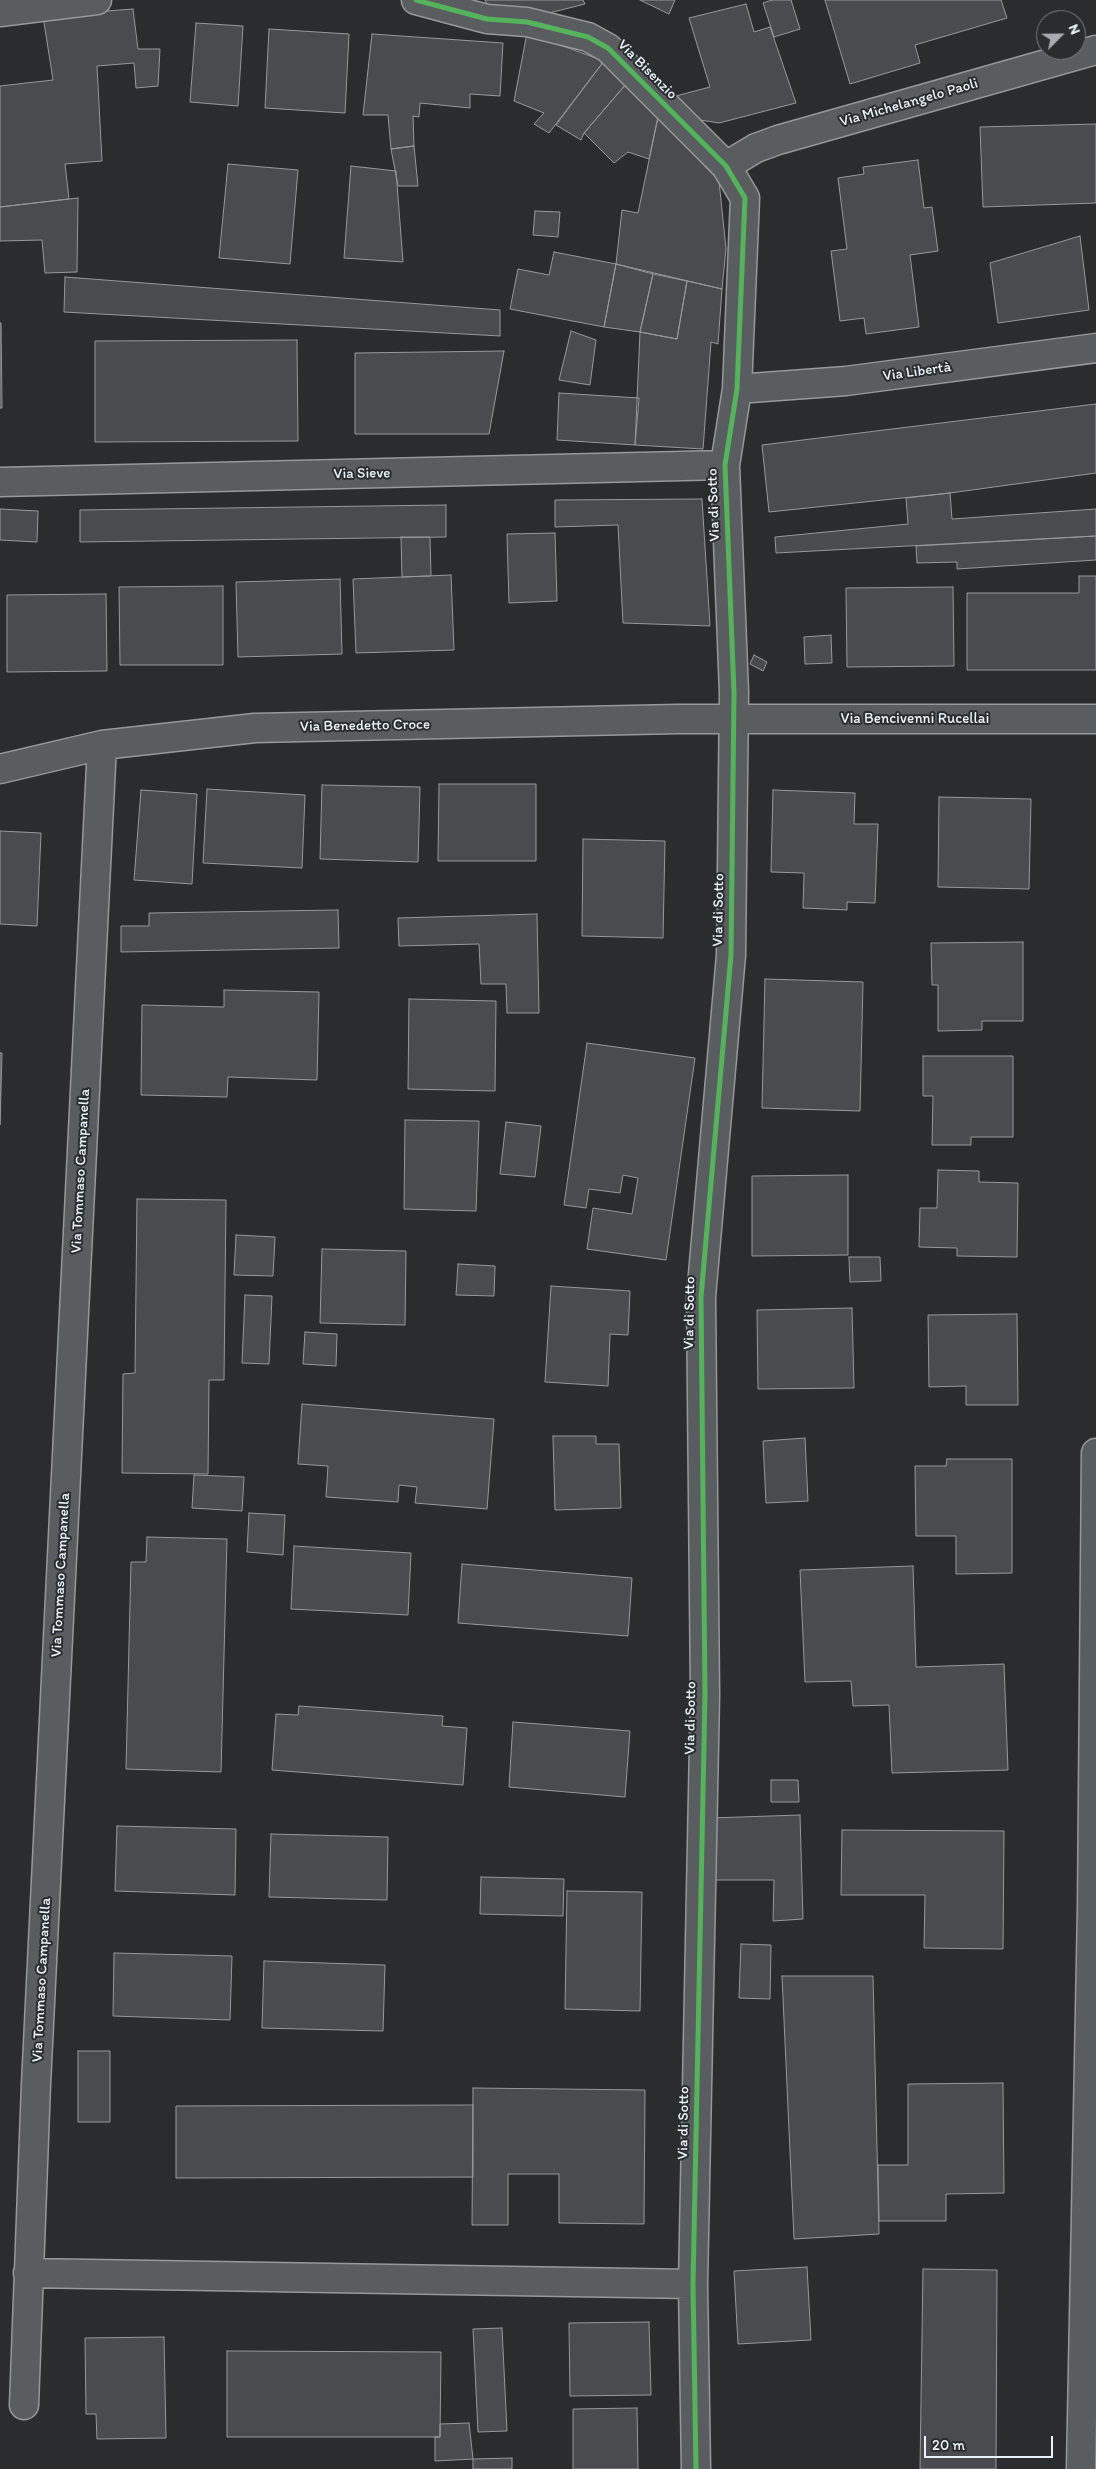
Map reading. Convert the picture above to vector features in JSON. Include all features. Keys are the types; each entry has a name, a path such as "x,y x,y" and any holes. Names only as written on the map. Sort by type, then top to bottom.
{"street":[{"path":"0,12 97,0"},
{"name":"Via Bisenzio","path":"416,0 487,19 527,22 588,37 608,48 726,166"},
{"name":"Via Michelangelo Paoli","path":"726,166 756,148 778,140 1096,50"},
{"name":"Via di Sotto","path":"696,2469 693,2284 705,1695 701,1297 731,955 734,719 725,465 738,389 745,198 726,166"},
{"name":"Via Libertà","path":"738,389 846,381 1096,348"},
{"name":"Via Sieve","path":"0,482 725,465"},
{"name":"Via Bencivenni Rucellai","path":"734,719 1096,720"},
{"name":"Via Benedetto Croce","path":"0,769 102,746 254,728 734,719"},
{"name":"Via Tommaso Campanella","path":"24,2405 28,2273 102,746"},
{"path":"1081,2469 1092,1907 1096,1453"},
{"path":"28,2273 693,2284"}],"building":[{"path":"485,0 583,0 585,4 545,14 489,8"},
{"path":"640,0 675,0 669,14"},
{"path":"772,0 791,0 800,29 774,37 763,3"},
{"path":"825,0 1001,0 1007,18 915,45 920,63 850,84"},
{"path":"746,4 754,32 770,27 796,103 719,123 694,119 672,97 710,87 689,18"},
{"path":"133,9 138,49 160,49 158,86 136,88 134,63 97,66 102,161 65,164 69,199 0,207 0,86 53,80 43,16"},
{"path":"196,23 243,26 238,106 190,102"},
{"path":"269,29 349,34 345,113 265,108"},
{"path":"527,33 604,61 549,133 534,124 544,113 514,101"},
{"path":"372,34 503,43 500,96 470,94 470,108 420,103 419,117 413,116 414,146 391,149 388,115 363,115"},
{"path":"604,61 627,83 584,133 581,140 556,125"},
{"path":"627,83 658,117 649,159 628,152 614,163 584,133"},
{"path":"658,117 719,181 726,249 722,289 616,264 622,210 638,213"},
{"path":"1096,124 1096,203 983,207 980,127"},
{"path":"414,146 418,186 398,186 391,149"},
{"path":"918,160 924,208 932,207 938,251 910,255 919,327 866,334 864,318 840,321 831,251 847,249 838,178 864,174 863,167"},
{"path":"228,164 298,170 290,264 219,258"},
{"path":"351,166 396,171 403,262 344,258"},
{"path":"78,198 77,272 45,273 42,240 0,241 0,207"},
{"path":"535,211 560,212 558,237 533,235"},
{"path":"1080,236 1089,310 998,323 990,263"},
{"path":"554,252 616,264 604,327 510,309 518,269 549,275"},
{"path":"616,264 653,274 640,332 604,327"},
{"path":"653,274 687,281 677,339 640,332"},
{"path":"65,277 500,310 500,336 64,312"},
{"path":"687,281 722,289 718,344 711,342 703,449 635,445 640,332 677,339"},
{"path":"1,323 2,408 0,408"},
{"path":"571,331 596,340 590,385 559,380"},
{"path":"297,340 298,441 95,442 95,341"},
{"path":"504,351 489,434 355,434 355,353"},
{"path":"559,393 639,398 635,445 557,440"},
{"path":"1096,404 1096,473 950,493 769,512 762,445"},
{"path":"950,493 952,519 1096,509 1096,536 776,553 775,537 908,524 906,498"},
{"path":"702,499 710,626 623,623 618,525 555,527 555,500"},
{"path":"446,505 446,537 80,542 80,510"},
{"path":"0,509 38,511 37,542 0,540"},
{"path":"555,533 557,601 509,603 507,534"},
{"path":"1096,536 1096,560 957,569 957,562 917,563 916,546"},
{"path":"401,537 430,537 431,576 402,577"},
{"path":"451,575 454,650 356,653 353,579"},
{"path":"1079,576 1096,576 1096,670 967,670 967,593 1079,593"},
{"path":"340,579 342,654 238,657 236,582"},
{"path":"223,586 223,665 120,665 119,587"},
{"path":"953,587 954,666 847,667 846,588"},
{"path":"106,594 107,671 7,672 7,595"},
{"path":"831,635 832,663 805,664 804,637"},
{"path":"754,655 767,662 763,671 750,664"},
{"path":"439,784 536,784 536,861 438,861"},
{"path":"322,785 420,787 418,862 320,859"},
{"path":"207,789 305,795 302,868 203,863"},
{"path":"141,790 197,794 192,884 134,880"},
{"path":"773,790 855,793 854,824 878,824 875,903 847,902 847,910 803,908 804,873 771,872"},
{"path":"939,797 1031,799 1029,889 938,887"},
{"path":"0,831 41,833 37,926 0,924"},
{"path":"583,839 665,841 663,938 582,936"},
{"path":"338,910 339,948 121,952 121,926 149,926 149,913"},
{"path":"537,914 539,1013 507,1013 506,984 481,984 479,944 399,946 398,918"},
{"path":"1023,942 1023,1021 982,1021 982,1030 938,1031 938,985 932,985 931,943"},
{"path":"765,979 863,982 860,1111 762,1108"},
{"path":"224,990 319,992 317,1080 228,1077 227,1097 141,1095 142,1005 224,1007"},
{"path":"409,999 496,1001 495,1091 408,1089"},
{"path":"587,1043 695,1058 666,1260 587,1249 593,1208 632,1214 638,1178 623,1175 620,1193 589,1189 586,1208 564,1205"},
{"path":"0,1053 2,1053 0,1125"},
{"path":"923,1056 1013,1056 1013,1137 971,1137 971,1145 932,1145 933,1096 923,1096"},
{"path":"405,1120 479,1121 476,1211 404,1209"},
{"path":"506,1122 541,1126 535,1177 500,1174"},
{"path":"938,1170 979,1171 979,1182 1018,1183 1017,1257 957,1256 957,1248 919,1247 920,1208 937,1208"},
{"path":"848,1175 848,1255 752,1256 752,1176"},
{"path":"137,1199 226,1200 224,1380 209,1380 208,1474 122,1473 123,1374 135,1373"},
{"path":"236,1235 275,1237 273,1276 234,1275"},
{"path":"322,1249 406,1251 405,1325 320,1323"},
{"path":"849,1257 880,1257 881,1281 850,1282"},
{"path":"458,1264 495,1266 494,1296 456,1295"},
{"path":"551,1286 630,1291 628,1335 610,1334 608,1386 545,1382"},
{"path":"245,1295 272,1296 269,1364 242,1363"},
{"path":"852,1308 854,1388 758,1389 757,1310"},
{"path":"1017,1314 1018,1405 966,1405 966,1386 929,1387 928,1315"},
{"path":"305,1332 337,1334 336,1366 303,1364"},
{"path":"302,1404 494,1419 487,1509 415,1503 417,1487 399,1485 398,1502 326,1497 328,1466 298,1464"},
{"path":"553,1436 596,1436 596,1444 619,1444 621,1508 555,1510"},
{"path":"805,1438 808,1501 766,1503 763,1441"},
{"path":"947,1459 1012,1459 1012,1573 956,1574 956,1536 916,1536 915,1466 946,1466"},
{"path":"194,1475 244,1477 242,1511 192,1508"},
{"path":"249,1513 285,1515 283,1555 247,1552"},
{"path":"147,1537 227,1539 221,1772 126,1769 131,1562 146,1562"},
{"path":"294,1546 411,1553 408,1615 291,1609"},
{"path":"462,1564 632,1578 628,1636 458,1623"},
{"path":"913,1566 916,1667 1004,1664 1008,1770 892,1773 889,1705 853,1706 851,1681 805,1682 800,1570"},
{"path":"299,1706 443,1716 442,1726 467,1728 463,1785 272,1770 276,1714 298,1715"},
{"path":"513,1722 630,1731 625,1797 509,1787"},
{"path":"771,1780 798,1780 799,1802 771,1802"},
{"path":"800,1815 803,1919 773,1921 774,1880 709,1880 710,1818"},
{"path":"117,1826 236,1829 235,1895 115,1891"},
{"path":"842,1830 1004,1831 1003,1949 924,1948 925,1895 841,1895"},
{"path":"271,1834 388,1837 387,1900 269,1897"},
{"path":"481,1877 564,1879 563,1916 480,1914"},
{"path":"567,1891 642,1892 640,2011 565,2009"},
{"path":"741,1944 771,1945 770,1999 739,1998"},
{"path":"114,1953 232,1956 230,2020 113,2016"},
{"path":"264,1961 385,1965 383,2031 262,2028"},
{"path":"782,1976 873,1976 879,2234 794,2239"},
{"path":"78,2051 110,2051 110,2122 78,2122"},
{"path":"1003,2083 1004,2193 946,2194 946,2221 879,2221 878,2165 908,2165 908,2084"},
{"path":"473,2088 645,2090 644,2224 559,2223 559,2174 508,2174 508,2225 472,2225"},
{"path":"473,2105 473,2177 176,2178 176,2106"},
{"path":"807,2267 811,2340 738,2344 734,2271"},
{"path":"923,2269 997,2270 996,2469 920,2469"},
{"path":"649,2322 651,2395 570,2396 569,2323"},
{"path":"502,2328 507,2431 478,2432 473,2329"},
{"path":"164,2337 166,2438 97,2439 96,2414 86,2414 85,2338"},
{"path":"227,2351 441,2352 440,2437 227,2437"},
{"path":"637,2408 638,2469 573,2469 573,2409"},
{"path":"469,2423 473,2459 435,2461 435,2437 440,2437 440,2424"},
{"path":"512,2458 512,2469 473,2469 473,2459"}],"cycle path":[{"path":"416,0 487,19 527,22 588,37 608,48 726,166 745,198 737,389 725,465 734,693 731,955 701,1297 705,1695 693,2284 696,2469"}]}
